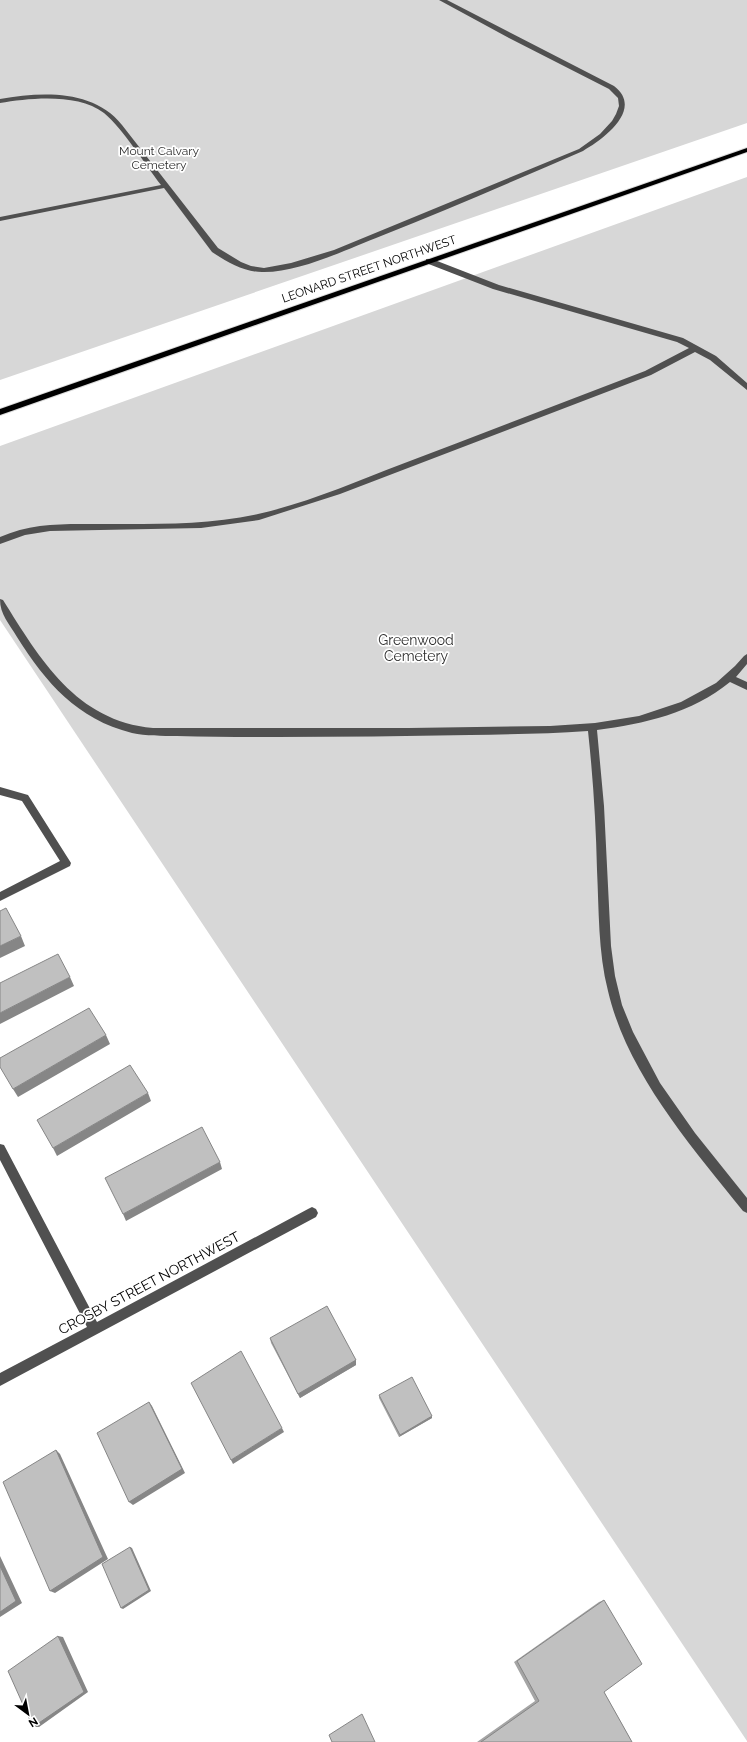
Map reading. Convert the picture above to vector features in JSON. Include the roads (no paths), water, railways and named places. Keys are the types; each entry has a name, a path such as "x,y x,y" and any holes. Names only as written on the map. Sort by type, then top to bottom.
{"main road":[{"name":"LEONARD STREET NORTHWEST","path":"0,412 747,150"}],"street":[{"path":"0,101 28,97 64,99 99,108 120,126 205,239 226,259 250,268 263,270 296,264 362,241 581,150 597,142 619,116 622,104 621,96 599,80 511,37 442,0"},
{"path":"0,219 166,186"},
{"path":"429,261 496,287 680,340 713,358 747,387"},
{"path":"0,541 17,533 28,530 58,527 198,526 240,521 276,512 335,492 648,373 696,348"},
{"path":"0,602 29,649 57,686 86,710 132,729 187,733 352,733 509,730 592,726 658,715 693,701 708,693 729,678 747,658"},
{"path":"729,678 747,686"},
{"path":"592,726 597,767 606,933 610,974 616,1005 630,1038 673,1112 690,1136 747,1207"},
{"path":"0,791 25,798 66,863 0,897"},
{"path":"0,1149 94,1329"},
{"name":"CROSBY STREET NORTHWEST","path":"0,1380 312,1213"}],"park label":[{"name":"Mount Calvary Cemetery","path":"159,158"},
{"name":"Greenwood Cemetery","path":"416,648"}]}
